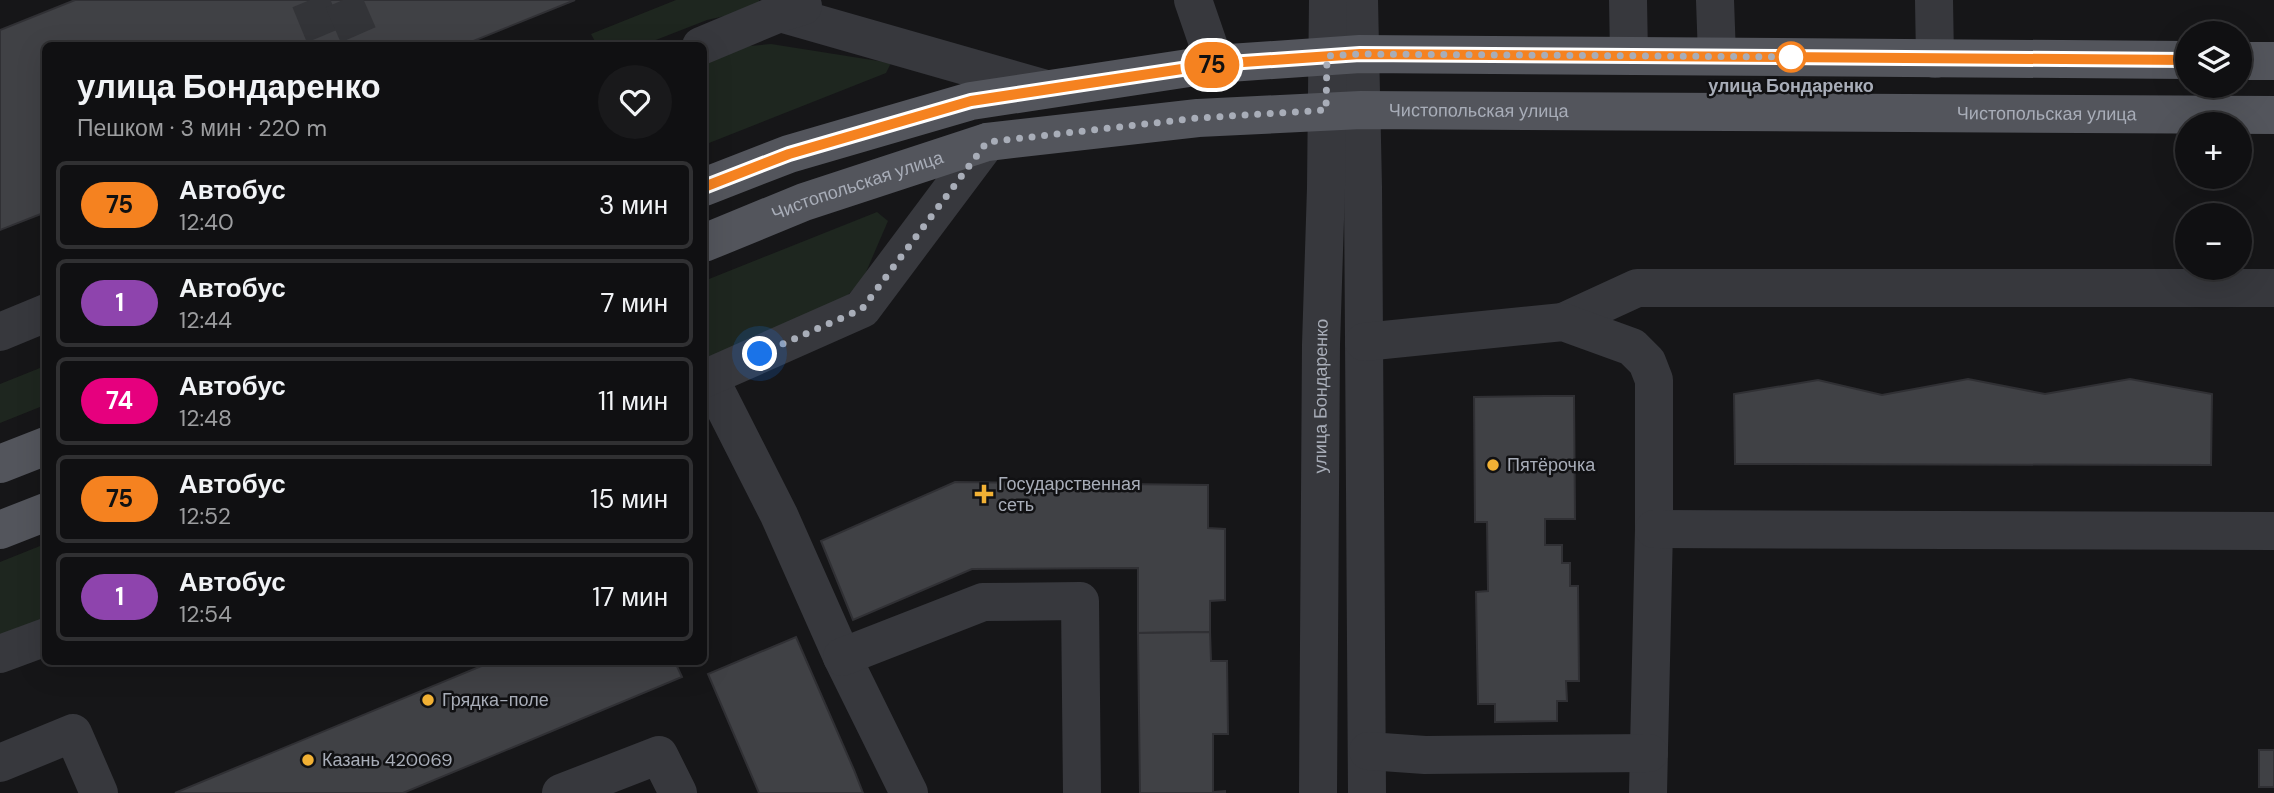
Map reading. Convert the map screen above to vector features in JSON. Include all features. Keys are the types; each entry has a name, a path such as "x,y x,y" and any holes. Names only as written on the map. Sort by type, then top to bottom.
{"main road":[{"path":"707,186 789,154 971,101 1215,64 1343,55 2175,60"},
{"path":"2252,61 2274,61"},
{"name":"Чистопольская улица","path":"707,242 804,202 987,142 1198,118 1344,110 2274,115"},
{"path":"0,464 42,448"},
{"path":"0,530 42,514"}],"street":[{"path":"707,43 780,13 825,0"},
{"path":"1193,0 1215,64"},
{"name":"улица Бондаренко","path":"1328,0 1343,55 1344,110 1364,342 1367,793"},
{"name":"улица Бондаренко","path":"1343,55 1359,0"},
{"path":"1628,0 1629,55"},
{"path":"1715,0 1717,56"},
{"path":"1934,0 1934,60"},
{"path":"780,13 1046,89"},
{"name":"улица Бондаренко","path":"1318,793 1321,345 1344,110"},
{"path":"707,378 862,309 987,142"},
{"path":"1364,342 1563,322 1637,288 1646,287 2274,288"},
{"path":"0,331 42,315"},
{"path":"1563,322 1632,346 1647,362 1654,380 1654,529 1648,793"},
{"path":"707,380 779,515 842,657 909,793"},
{"path":"1654,529 2274,531"},
{"path":"842,657 983,602 1080,601 1082,793"},
{"path":"0,654 42,638"},
{"path":"0,763 73,733 99,793"},
{"path":"1368,751 1426,755 1650,753"},
{"path":"561,793 659,755 678,793"}],"shaded area":[{"path":"676,0 759,0 761,8 707,20 651,42 595,42 591,34"},
{"path":"771,44 891,63 886,73 707,144 707,60 739,47"},
{"path":"877,212 888,221 863,279 830,314 707,368 707,280"},
{"path":"42,367 42,406 0,423 0,384"},
{"path":"42,545 42,626 0,643 0,562"}],"building":[{"path":"75,0 575,0 471,42 42,42 42,214 0,230 0,30"},
{"path":"1968,379 2045,394 2130,379 2212,394 2211,465 1735,464 1734,394 1818,380 1882,395"},
{"path":"1574,396 1575,519 1545,519 1545,545 1562,545 1562,563 1570,563 1570,586 1578,586 1579,681 1566,681 1567,701 1557,701 1557,721 1495,722 1495,704 1478,704 1476,592 1488,591 1487,522 1475,522 1474,397"},
{"path":"955,482 1208,485 1208,528 1225,529 1225,600 1210,601 1210,632 1138,633 1138,568 972,569 853,620 821,541"},
{"path":"1210,632 1211,661 1227,661 1228,734 1213,734 1213,792 1225,793 1140,793 1138,633"},
{"path":"796,637 863,793 759,793 708,674"},
{"path":"484,665 676,665 682,677 403,793 175,793"},
{"path":"2259,750 2274,750 2274,787 2259,787"}],"tunnel":[{"path":"310,0 327,42"},
{"path":"343,0 361,42"}],"bus line":[{"name":"75","path":"707,186 789,154 971,101 1215,64 1360,54 2175,60"}],"place":[{"name":"улица Бондаренко","path":"1791,57"},
{"name":"Пятёрочка","path":"1493,465"},
{"name":"Государственная сеть","path":"984,494"},
{"name":"Грядка-поле","path":"428,700"},
{"name":"Казань 420069","path":"308,760"}],"route":[{"path":"760,354 862,309 987,142 1198,118 1326,110 1327,56 1798,57 1791,57"}]}
